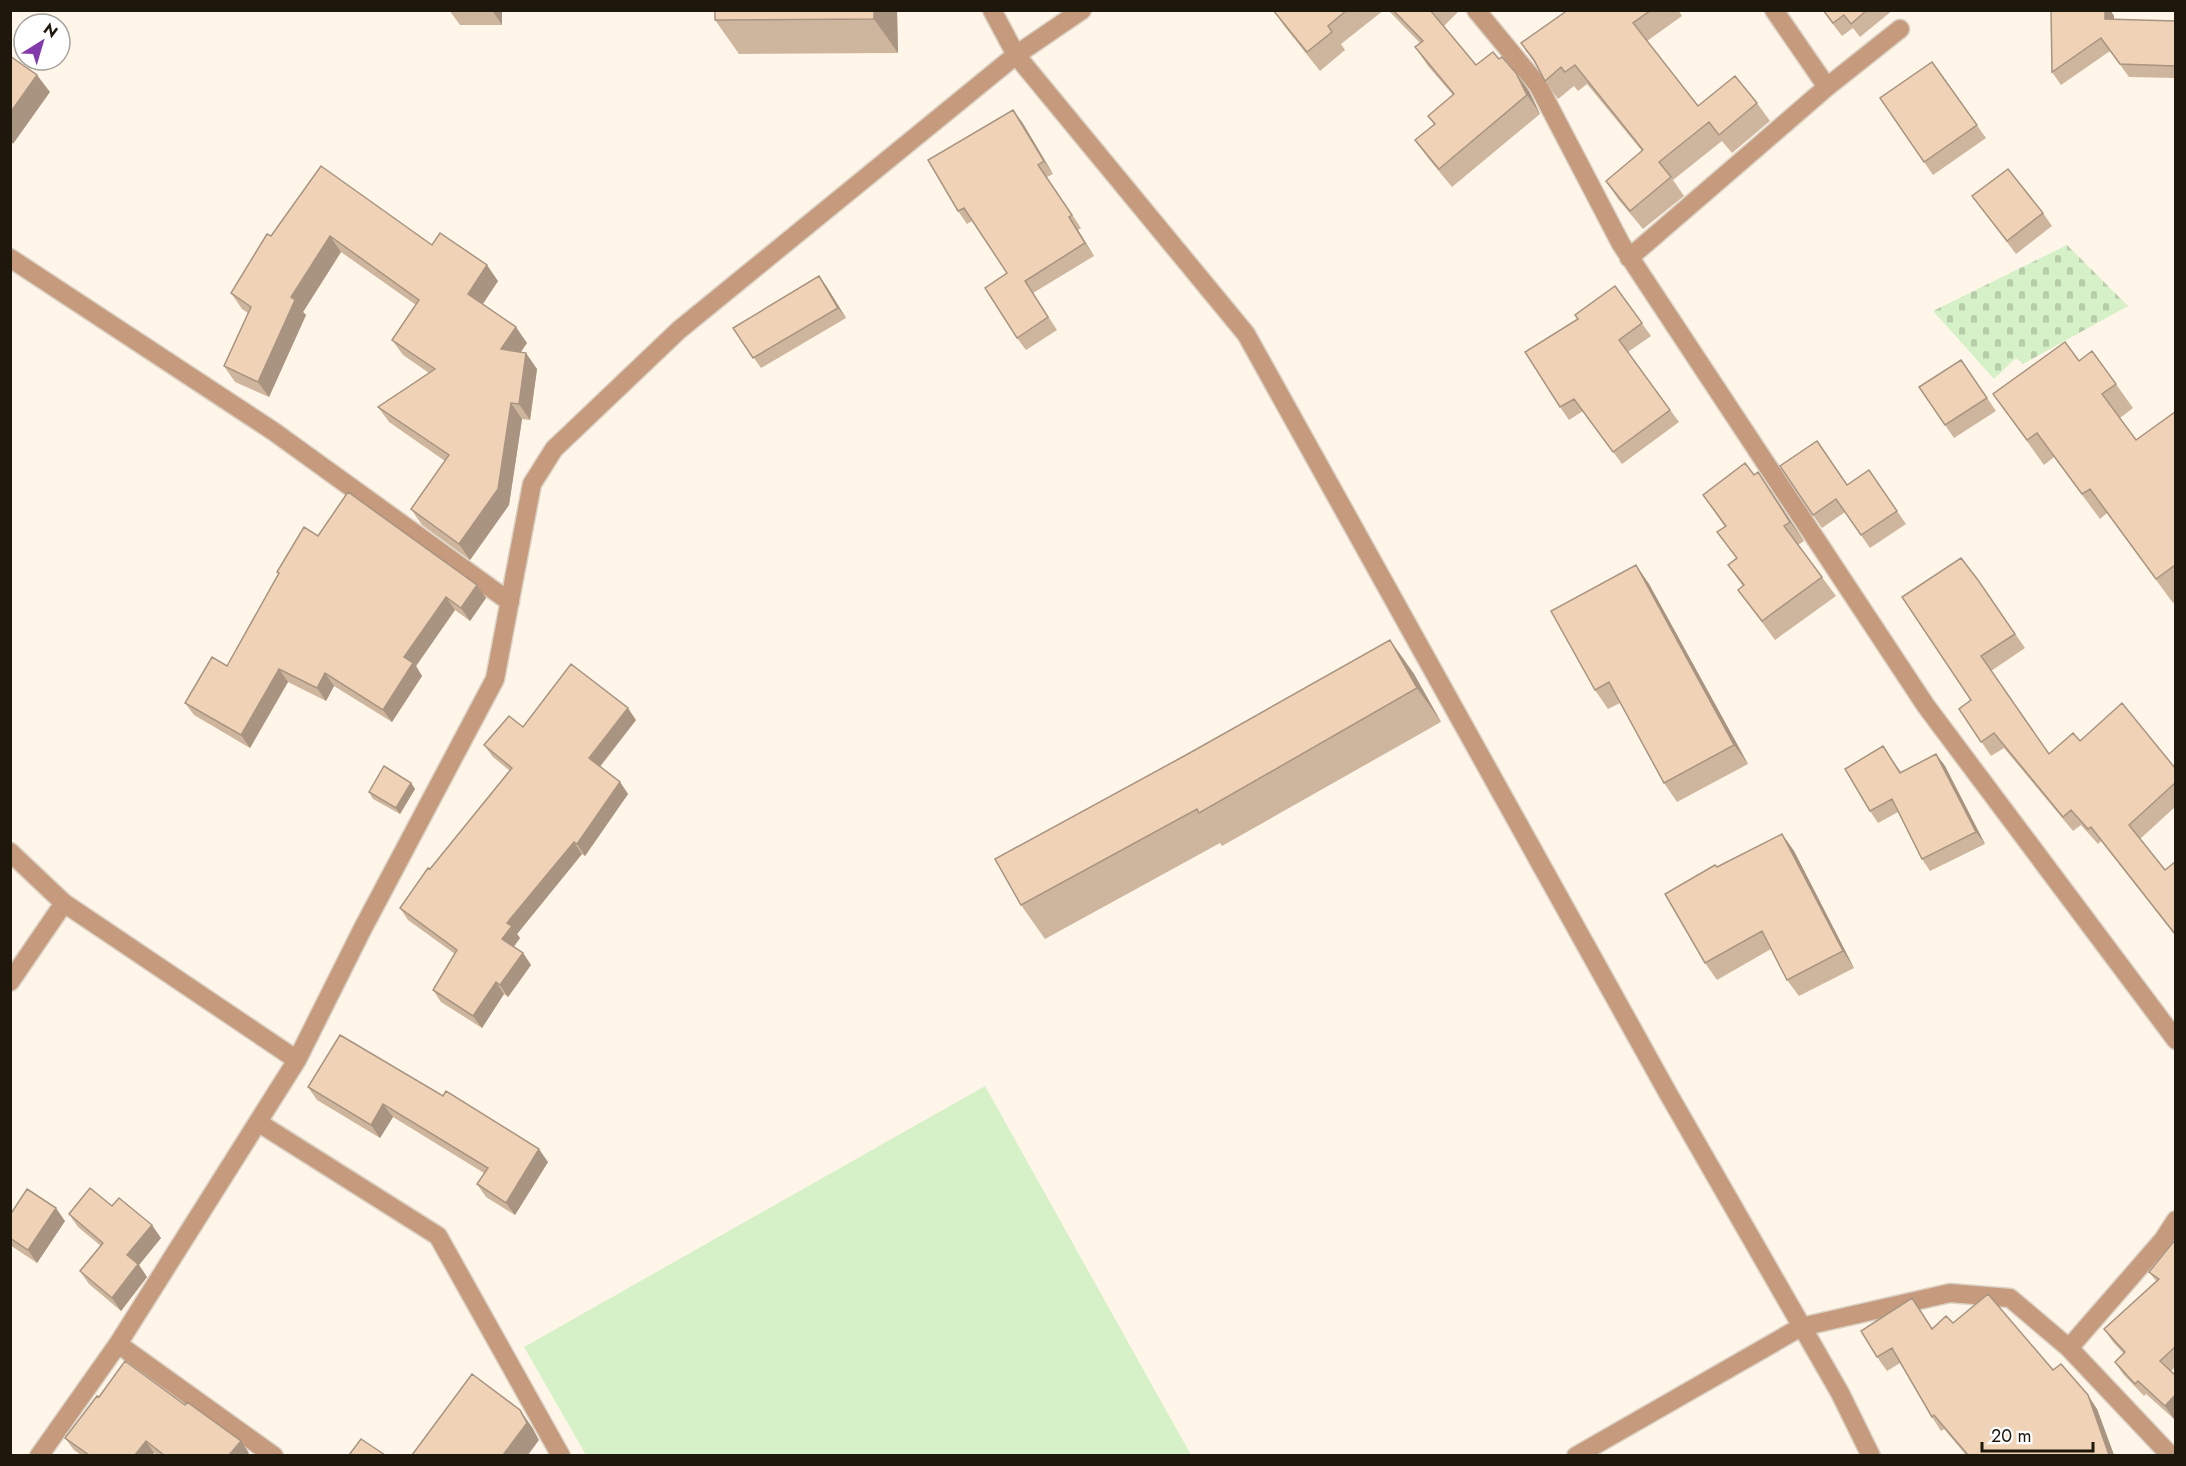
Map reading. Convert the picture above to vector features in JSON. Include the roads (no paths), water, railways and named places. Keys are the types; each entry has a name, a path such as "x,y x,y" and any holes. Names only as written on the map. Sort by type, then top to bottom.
{"street":[{"path":"992,10 1016,55 1246,334 1669,1095 1840,1393 1871,1455"},
{"path":"39,1455 118,1344 297,1060 363,928 495,679 532,484 554,449 679,330 1016,55 1082,10"},
{"path":"1476,10 1538,85 1629,258 1926,706 2175,1040"},
{"path":"1774,10 1827,87"},
{"path":"1629,258 1827,87 1900,29"},
{"path":"10,258 273,430 510,602"},
{"path":"10,852 64,903 297,1060"},
{"path":"10,982 64,903"},
{"path":"259,1123 438,1236 561,1455"},
{"path":"2069,1348 2163,1240 2175,1220"},
{"path":"1575,1455 1801,1328 1950,1293 2010,1298 2069,1348 2171,1455"},
{"path":"118,1344 274,1455"}]}
